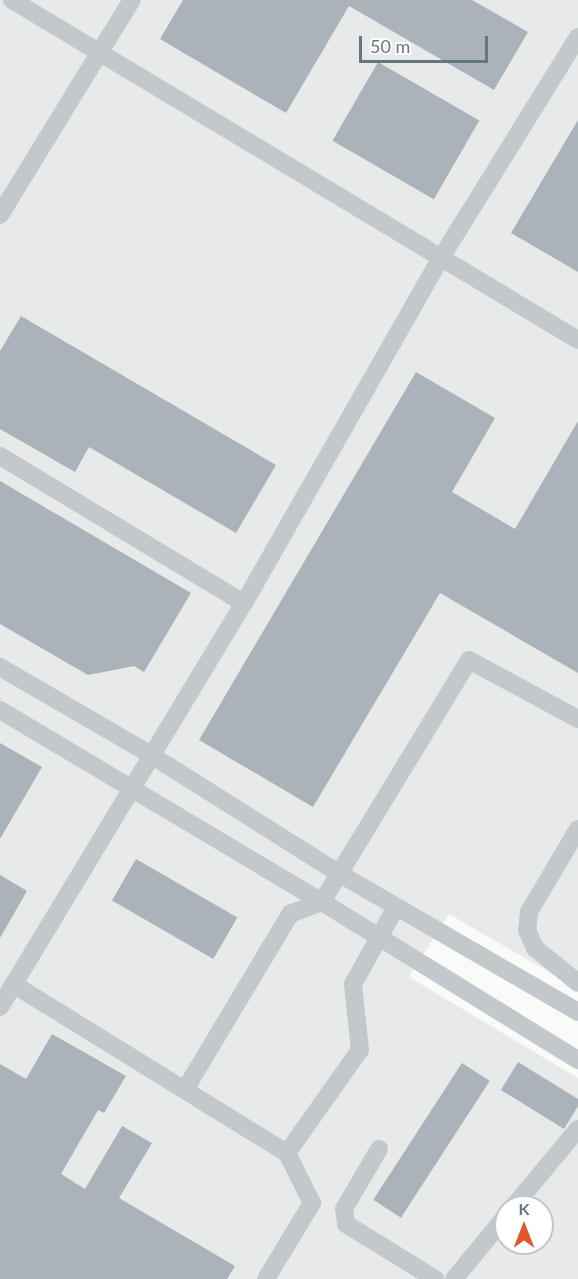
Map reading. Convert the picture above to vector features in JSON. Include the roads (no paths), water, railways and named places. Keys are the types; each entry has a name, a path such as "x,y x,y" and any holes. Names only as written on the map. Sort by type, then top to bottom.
{"street":[{"path":"12,0 578,340"},
{"path":"0,215 132,0"},
{"path":"0,1007 130,788 244,603 441,258 578,37"},
{"path":"0,456 244,603"},
{"path":"186,1089 290,914 322,902 470,660 578,719"},
{"path":"0,667 151,755 340,874 578,1012"},
{"path":"0,710 322,902 578,1060"},
{"path":"578,830 529,912 527,930 535,948 578,982"},
{"path":"287,1153 360,1050 353,984 396,907"},
{"path":"13,984 287,1153 312,1203 266,1279"},
{"path":"523,1195 578,1129"},
{"path":"379,1149 344,1209 346,1224 435,1279"},
{"path":"454,1279 494,1231"}]}
